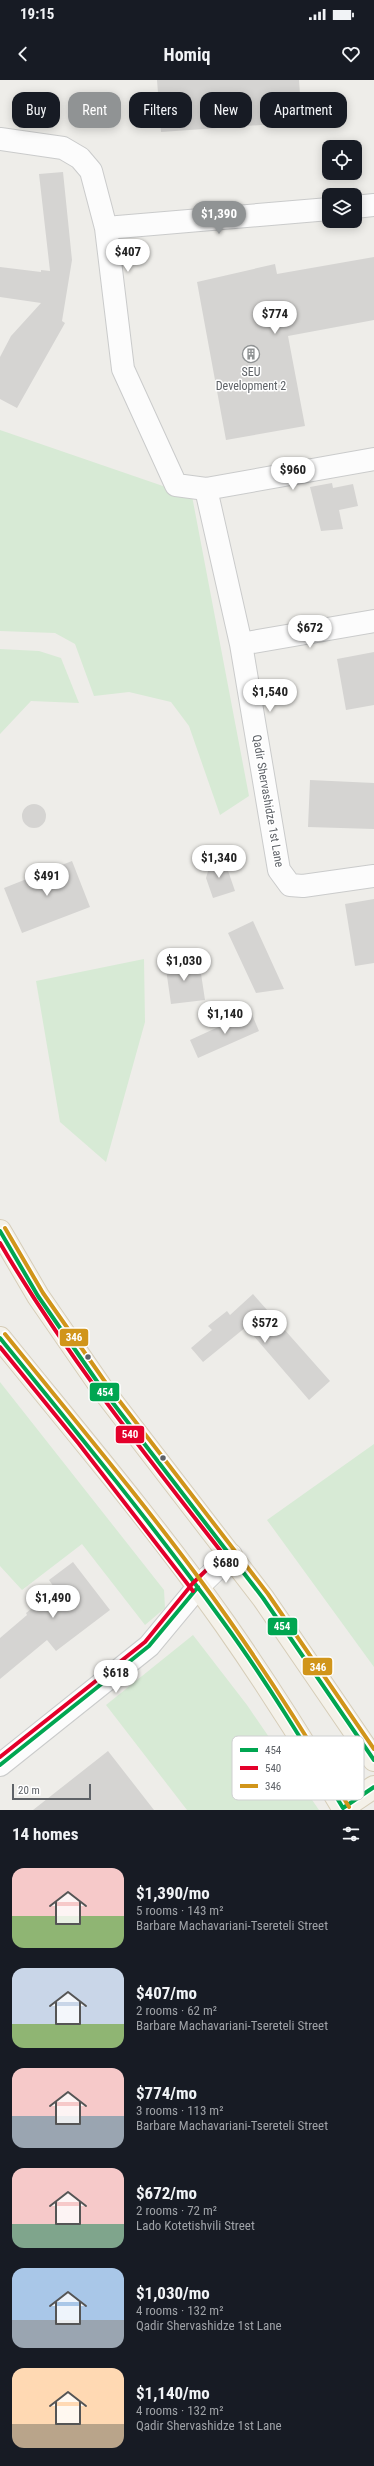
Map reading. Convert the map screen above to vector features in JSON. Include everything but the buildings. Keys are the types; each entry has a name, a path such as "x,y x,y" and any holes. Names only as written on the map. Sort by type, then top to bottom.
{"main road":[{"path":"1,1237 38,1296 103,1390 231,1555 302,1652 358,1736"},
{"path":"0,1338 84,1440 198,1587 299,1736"},
{"path":"364,1745 374,1760"},
{"path":"364,1794 374,1787"},
{"path":"338,1800 344,1809 356,1800"}],"street":[{"path":"0,138 63,148 80,158 91,171 106,228 123,369 176,485 206,489 374,460"},
{"path":"362,206 374,205"},
{"path":"106,228 322,210"},
{"name":"Qadir Shervashidze 1st Lane","path":"206,489 240,644 279,870 290,885 303,886 374,876"},
{"path":"240,644 374,621"},
{"path":"0,1765 150,1646 198,1587 231,1555"}],"green space":[{"path":"0,430 192,496 249,796 220,815 189,726 171,702 129,692 94,696 75,644 55,633 0,631"},
{"path":"0,649 39,651 61,658 79,703 31,701 0,734"},
{"path":"144,959 145,1022 106,1162 60,1122 36,981"},
{"path":"0,1382 164,1590 165,1608 145,1625 82,1544 22,1590 0,1566"},
{"path":"374,1444 374,1667 267,1520"},
{"path":"193,1635 247,1705 268,1736 232,1736 232,1800 312,1800 319,1810 187,1810 106,1705"}],"transit line":[{"name":"346","path":"5,1228 43,1293 108,1386 268,1594 374,1749"},
{"name":"454","path":"0,1231 38,1296 103,1390 263,1598 358,1736"},
{"name":"540","path":"0,1243 25,1284 78,1364 223,1554 193,1583 145,1642 0,1757"},
{"name":"346","path":"5,1334 131,1490 204,1585 242,1639 306,1736"},
{"name":"454","path":"0,1338 86,1443 197,1586 240,1645 299,1736"},
{"name":"540","path":"0,1347 79,1444 193,1591"},
{"name":"454","path":"0,1765 149,1646 198,1587"},
{"name":"454","path":"364,1745 374,1760"},
{"name":"454","path":"364,1794 374,1787"},
{"name":"454","path":"338,1800 343,1808 355,1800"},
{"name":"346","path":"345,1800 349,1807"}],"place":[{"name":"SEU Development 2","path":"251,354"}]}
